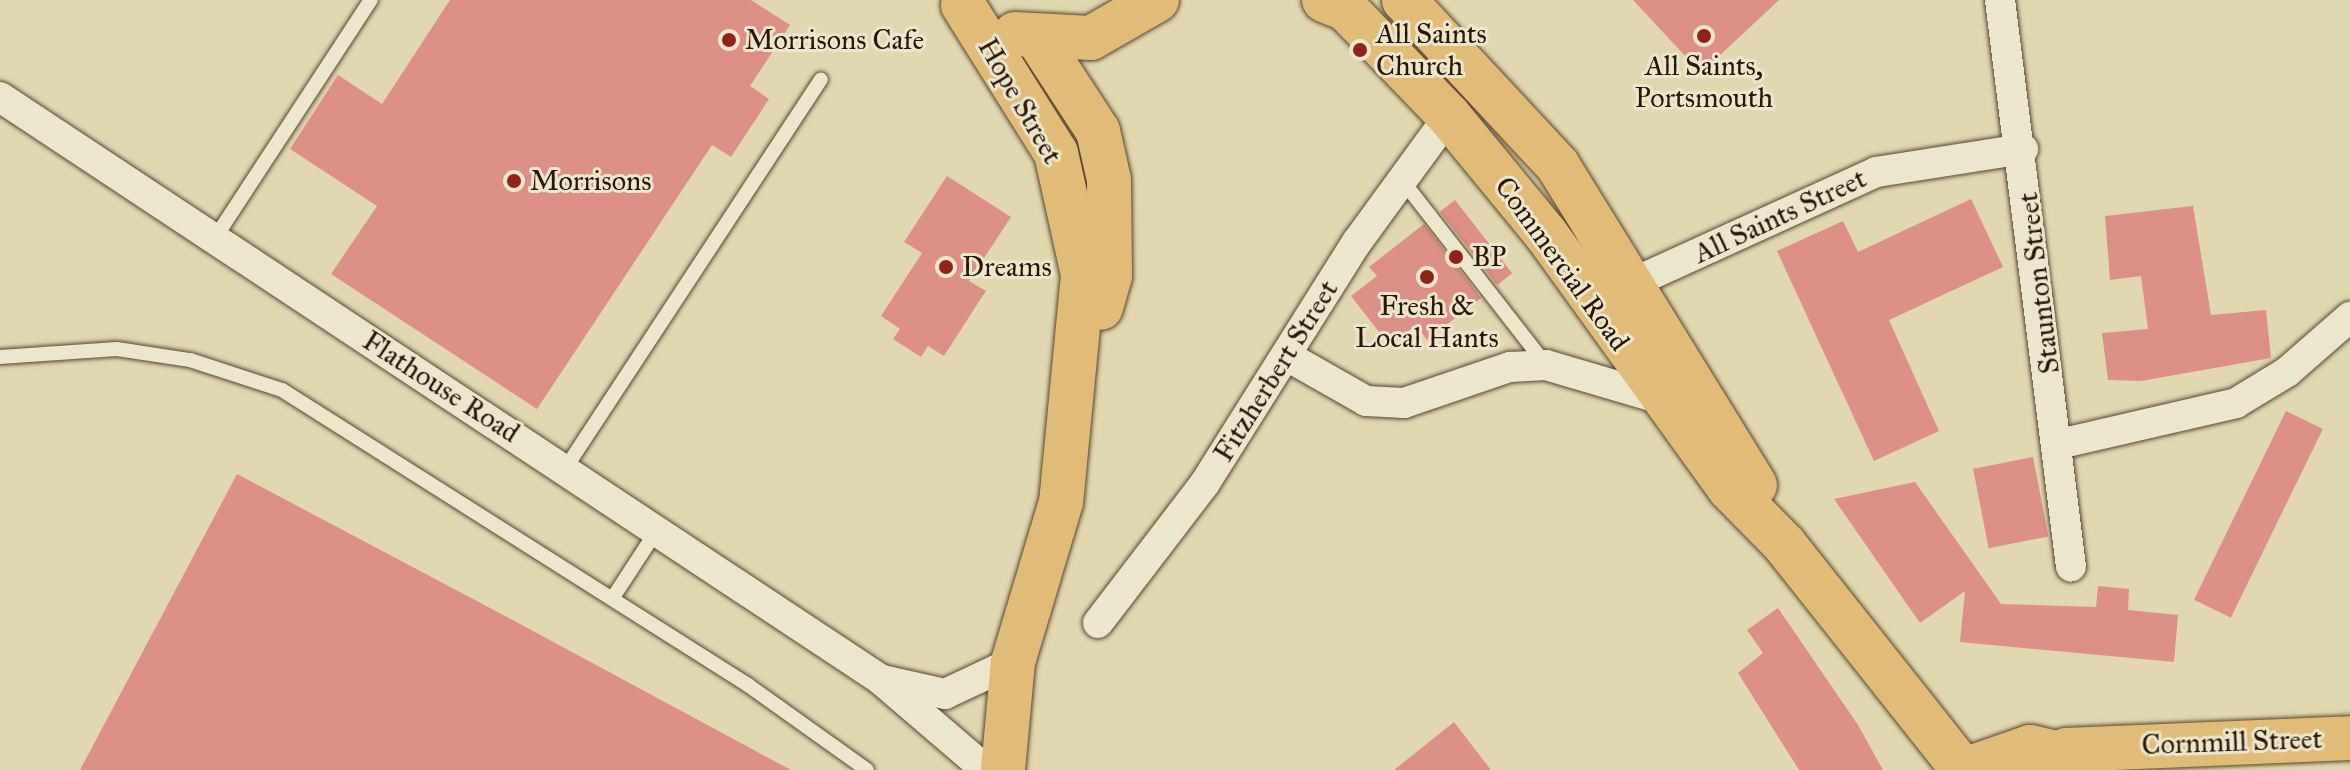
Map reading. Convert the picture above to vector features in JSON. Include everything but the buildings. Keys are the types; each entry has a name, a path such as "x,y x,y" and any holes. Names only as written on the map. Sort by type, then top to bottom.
{"main road":[{"name":"Commercial Road","path":"1324,0 1346,9 1449,116 1546,234 1658,398 1784,544 1964,770"},
{"name":"Commercial Road","path":"1404,0 1558,166 1635,282 1784,544"},
{"path":"961,2 1038,39 1091,38 1157,5"},
{"name":"Hope Street","path":"961,2 1056,153 1083,275 1076,391 1061,502 1013,662 1003,770"},
{"name":"Hope Street","path":"1038,39 1098,131 1109,180 1110,276 1076,391"},
{"name":"Cornmill Street","path":"1964,770 2019,749 2066,750 2350,738"},
{"path":"2066,750 2105,770"}],"street":[{"name":"Staunton Street","path":"2000,0 2023,149 2071,567"},
{"name":"Flathouse Road","path":"0,97 880,679"},
{"name":"Fitzherbert Street","path":"1098,623 1205,483 1402,180 1449,116"},
{"name":"All Saints Street","path":"1635,282 1876,172 2023,149"},
{"path":"2059,444 2236,403 2287,372 2350,317"},
{"path":"1287,356 1366,401 1404,403 1510,367 1546,365 1658,398"},
{"path":"880,679 945,694 1013,662"},
{"path":"880,679 986,770"}],"lane":[{"path":"215,238 371,0"},
{"path":"565,469 821,80"},
{"path":"1402,180 1546,365"},
{"path":"0,357 117,349 259,381 612,599 867,770"},
{"path":"612,599 657,530"}],"place":[{"name":"All Saints, Portsmouth","path":"1704,36"},
{"name":"Morrisons Cafe","path":"729,40"},
{"name":"All Saints Church","path":"1360,50"},
{"name":"Morrisons","path":"514,181"},
{"name":"BP","path":"1456,257"},
{"name":"Dreams","path":"946,267"},
{"name":"Fresh & Local Hants","path":"1427,277"}]}
